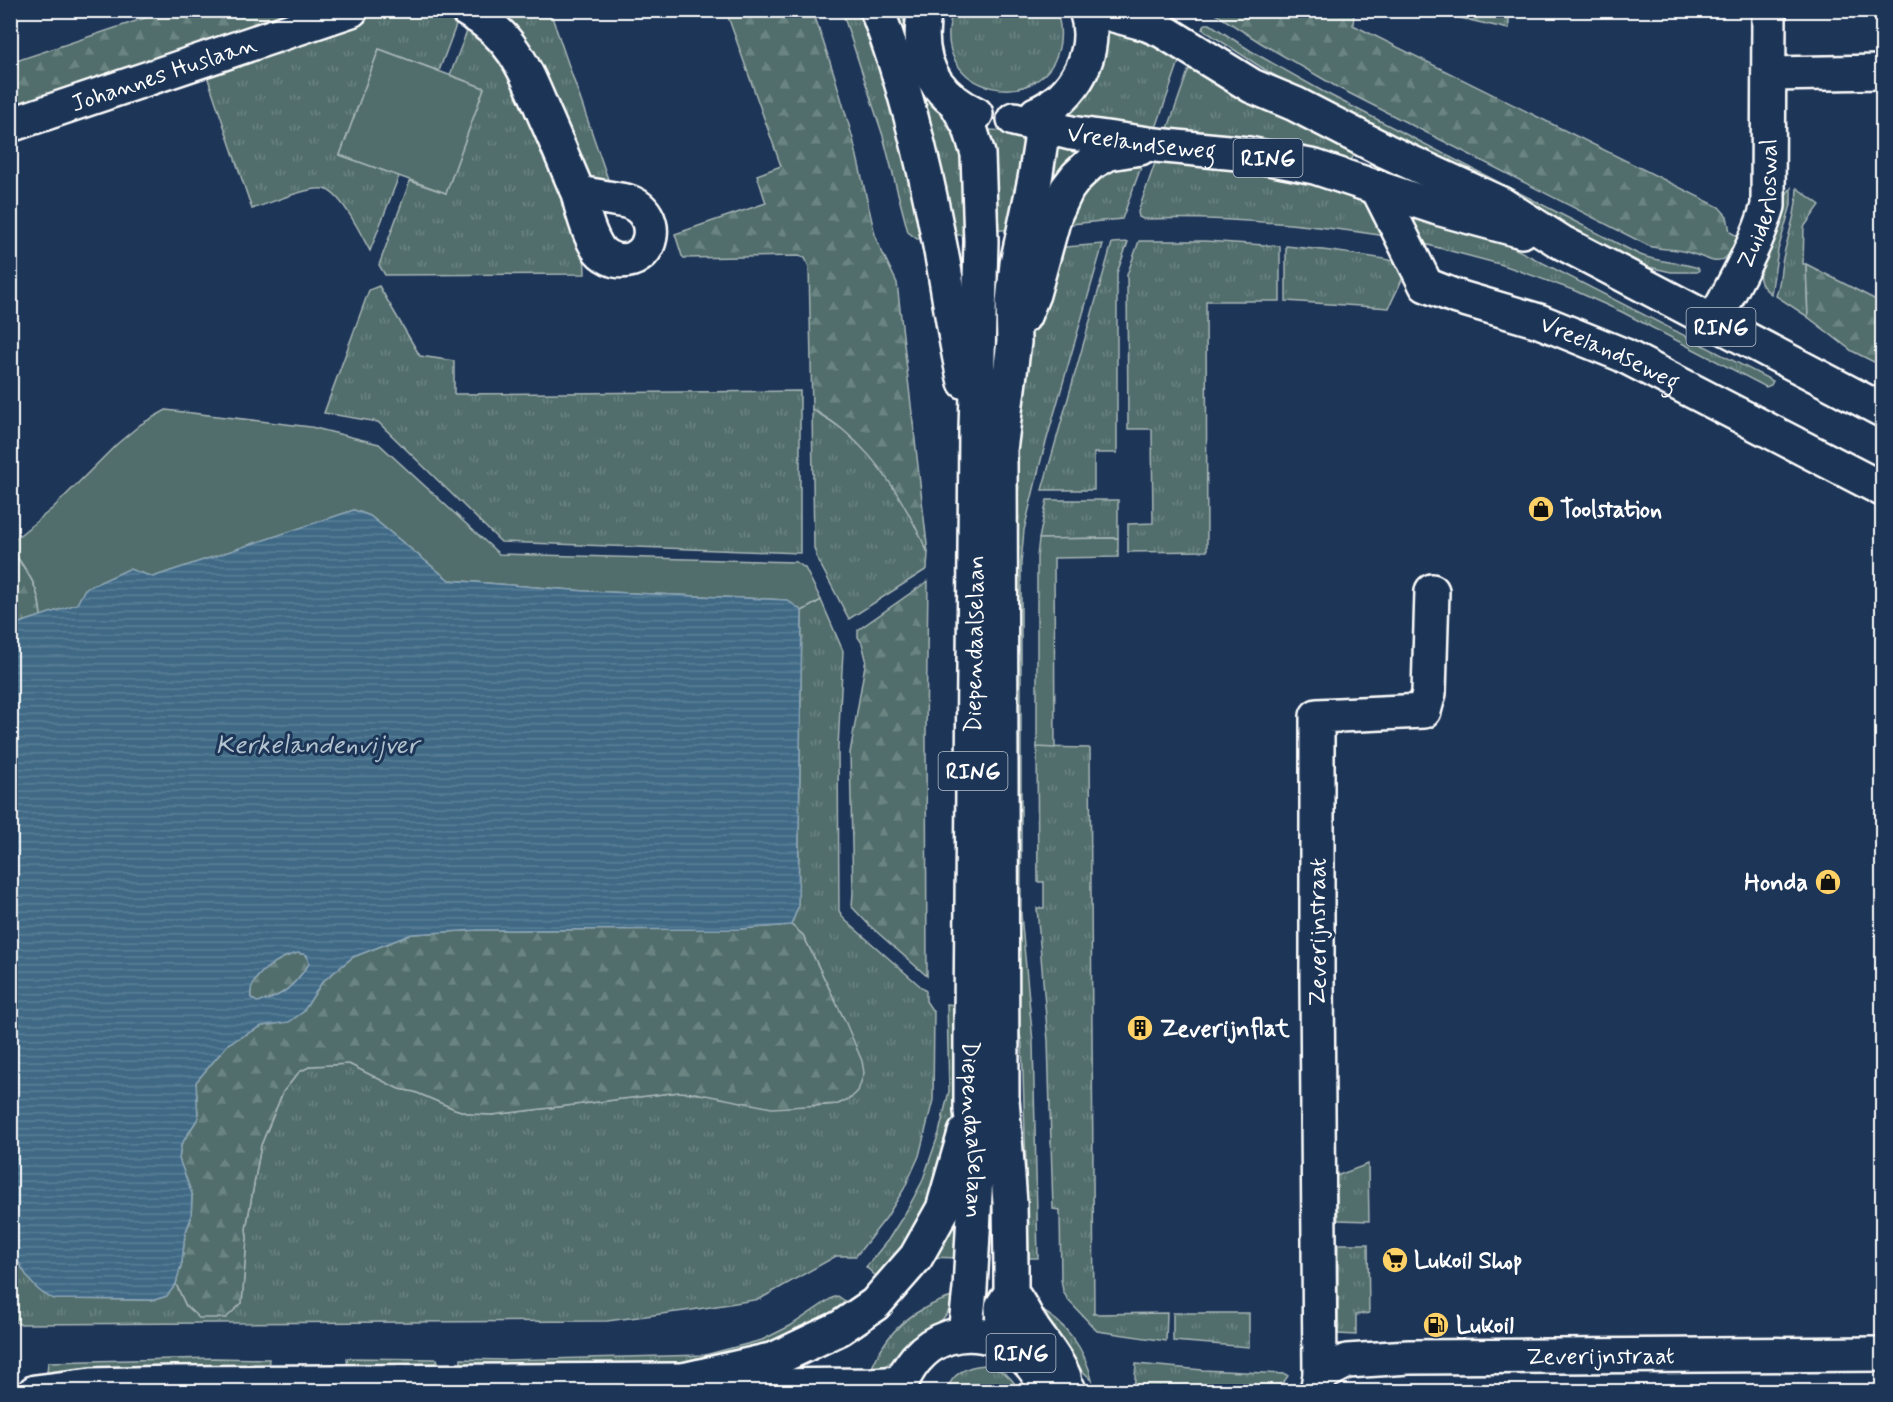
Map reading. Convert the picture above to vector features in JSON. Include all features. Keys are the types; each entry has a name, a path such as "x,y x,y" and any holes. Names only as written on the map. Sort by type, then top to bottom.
{"main road":[{"name":"Johannes Huslaan","path":"10,125 351,10"},
{"path":"467,10 481,18 502,36 519,58 578,193"},
{"path":"877,10 906,98 924,172 940,245 962,371 976,431"},
{"name":"Vreelandseweg","path":"925,10 921,28 922,50 929,70 941,89 956,103 975,114 1014,119 1050,115 1071,133 1156,145 1248,154 1316,167 1441,209 1561,242"},
{"name":"Vreelandseweg","path":"1050,115 1078,78 1087,57 1090,20 1086,10"},
{"name":"Vreelandseweg","path":"1095,10 1147,24 1163,31 1252,86 1295,104 1386,151 1501,204 1561,242 1882,410"},
{"path":"1162,10 1259,73 1295,104"},
{"name":"Zuiderloswal","path":"1713,323 1748,257 1768,206 1769,10"},
{"path":"1769,74 1882,72"},
{"name":"Diependaalselaan","path":"956,103 970,128 978,154 981,241 976,431 971,876 971,1111 977,1157 970,1289 965,1334"},
{"name":"Diependaalselaan","path":"1021,1337 1003,1324 1002,1307 1011,1293 1010,1203 1002,1100 1000,450 1014,342 1013,302 1017,264 1041,141 1050,115"},
{"name":"RING","path":"1014,342 1033,294 1055,214 1067,189 1091,163 1109,153 1156,145"},
{"name":"Vreelandseweg","path":"1377,187 1426,285 1454,296 1539,321 1623,355 1882,489"},
{"name":"Zeverijnstraat","path":"1318,1383 1317,716 1424,711 1429,693 1432,591"},
{"path":"683,1380 775,1359 840,1328 875,1304 916,1257 943,1209 971,1111"},
{"name":"RING","path":"900,1387 910,1367 932,1345 953,1335 965,1334 1021,1337 1061,1369 1061,1388"},
{"name":"Zeverijnstraat","path":"1318,1383 1347,1361 1409,1357 1882,1354"},
{"path":"35,1392 91,1385 442,1387 683,1380 750,1386 872,1385 900,1387"}],"green space":[{"path":"166,11 307,11 11,111 10,63"},
{"path":"394,11 427,12 458,20 439,71 379,49 340,155 399,176 370,251 344,206 331,192 324,189 299,193 252,209 206,73 376,14"},
{"path":"506,11 550,11 610,185 592,179 583,171 507,21"},
{"path":"726,11 813,11 853,139 876,239 897,283 928,553 911,519 882,471 839,427 812,409 809,267 805,258 799,256 684,258 682,256 675,234 766,203 757,175 781,166"},
{"path":"842,11 869,11 931,237 917,239 908,232 883,136"},
{"path":"886,11 900,11 906,26 909,50 943,112 963,160 972,234 945,236"},
{"path":"953,11 1055,11 1059,22 1060,42 1051,66 1035,82 1014,89 992,88 972,79 956,63 949,40"},
{"path":"1211,11 1357,11 1354,14 1353,25 1719,207 1727,216 1730,232 1739,237 1727,257 1721,261 1709,260 1682,251 1649,246 1337,87"},
{"path":"1429,11 1476,11 1509,17 1509,29"},
{"path":"1205,24 1210,24 1251,51 1322,91 1638,254 1699,270 1697,272 1671,272 1640,265 1306,94 1202,29"},
{"path":"469,26 503,57 584,248 585,274 385,275 379,265 410,181 446,193 484,88 450,75"},
{"path":"1101,26 1183,50 1155,131 1065,119"},
{"path":"379,49 484,88 446,193 340,155"},
{"path":"1193,57 1355,152 1351,161 1249,141 1167,131"},
{"path":"989,130 1003,131 1017,136 1028,152 1017,229 989,231"},
{"path":"1050,143 1081,148 1061,170 1043,225"},
{"path":"1144,159 1122,219 1060,225 1094,174"},
{"path":"1156,160 1302,178 1367,201 1386,236 1265,222 1143,219 1139,217 1138,212"},
{"path":"1791,188 1791,205 1778,250 1771,294 1761,284 1760,270 1778,227 1787,193"},
{"path":"1797,188 1820,205 1804,227 1803,264 1806,264 1808,317 1776,296 1794,213"},
{"path":"1399,207 1460,225 1512,247 1773,381 1766,387 1622,312 1573,290 1503,265 1417,242"},
{"path":"1139,241 1205,241 1280,246 1280,301 1206,301 1207,551 1128,552 1128,524 1153,523 1152,429 1128,429 1127,275"},
{"path":"1128,242 1117,273 1117,453 1094,453 1094,490 1042,490 1112,243"},
{"path":"1103,244 1042,456 1024,530 1021,563 1021,914 1033,1042 1038,1258 1029,1258 1022,1044 1007,966 1017,420 1030,338 1053,248"},
{"path":"1286,246 1405,263 1404,275 1389,308 1286,301"},
{"path":"1806,264 1882,303 1882,366 1852,351 1808,317"},
{"path":"379,286 420,356 454,361 454,394 800,391 800,553 501,542 378,422 324,413 369,290"},
{"path":"812,409 843,429 871,456 910,512 928,553 927,569 849,619 814,548"},
{"path":"166,410 311,427 379,444 499,554 796,562 805,568 821,600 802,611 786,600 585,591 449,580 370,516 354,510 153,577 129,569 85,589 77,604 41,616 35,587 10,543 53,508 117,444 141,424"},
{"path":"1047,500 1118,500 1118,538 1039,539"},
{"path":"1118,538 1118,557 1054,558 1055,748 1037,747 1037,557 1039,539"},
{"path":"10,548 35,587 41,616 11,626"},
{"path":"928,581 927,976 852,907 850,753 866,659 858,637 858,630"},
{"path":"821,600 843,651 838,747 839,911 845,920 926,991 926,1001 934,1013 933,1100 919,1156 904,1189 886,1218 856,1256 836,1256 760,1299 607,1321 18,1324 11,1317 10,1246 33,1284 47,1296 55,1299 154,1300 166,1296 176,1284 186,1306 242,1303 246,1229 261,1145 283,1092 299,1072 311,1066 349,1064 399,1089 415,1092 471,1114 492,1115 679,1092 815,1106 838,1104 851,1098 845,1021 803,935 791,925 798,907 802,611"},
{"path":"1037,747 1090,749 1094,1313 1092,1314 1167,1313 1166,1341 1097,1331 1068,1300 1063,1291 1060,1210 1053,1209 1048,1041 1037,908 1044,908 1044,882 1038,882"},
{"path":"791,925 803,935 862,1061 864,1073 858,1091 851,1098 838,1104 772,1108 679,1092 492,1115 471,1114 415,1092 399,1089 349,1064 311,1066 299,1072 283,1092 261,1145 246,1229 242,1303 226,1318 199,1318 186,1306 176,1284 182,1262 185,1234 191,1218 192,1195 179,1159 181,1145 198,1118 196,1082 229,1043 262,1026 289,1021 303,1012 322,982 353,957 412,934 478,930 740,929"},
{"path":"298,953 307,955 309,964 293,984 274,998 257,1002 251,998 251,990 259,975 274,963"},
{"path":"947,1004 955,1005 957,1088 953,1131 932,1199 908,1244 880,1280 866,1267 888,1240 907,1210 922,1182 939,1133 949,1091"},
{"path":"970,1146 962,1258 924,1257"},
{"path":"1368,1164 1369,1221 1338,1220 1336,1176"},
{"path":"1338,1244 1368,1244 1369,1313 1356,1315 1356,1335 1338,1334"},
{"path":"838,1296 849,1304 807,1333 706,1365 461,1367 461,1359 705,1355 762,1340 790,1326"},
{"path":"955,1296 956,1301 939,1324 915,1340 882,1368 871,1370 885,1343 904,1322 927,1307"},
{"path":"1037,1308 1057,1321 1073,1338 1085,1358 1092,1380 1077,1366"},
{"path":"1173,1313 1249,1313 1249,1347 1173,1341"},
{"path":"347,1358 437,1359 439,1364 436,1368 348,1369"},
{"path":"269,1359 268,1369 84,1370 47,1373 48,1362"},
{"path":"1136,1364 1288,1376 1283,1383 1268,1391 1134,1391"},
{"path":"986,1365 1006,1374 1018,1391 946,1391 956,1375 972,1367"}],"water":[{"name":"Kerkelandenvijver","path":"354,510 370,516 449,580 585,591 787,600 802,611 798,907 791,925 740,929 478,930 412,934 353,957 322,982 303,1012 289,1022 262,1026 229,1043 196,1082 198,1118 181,1145 179,1159 192,1194 191,1218 185,1234 182,1262 176,1284 167,1296 154,1300 55,1299 33,1285 10,1246 11,626 77,604 85,589 129,569 153,577","holes":["298,953 307,955 309,964 281,994 257,1002 251,998 254,982 266,969 290,955"]}],"place":[{"name":"Toolstation","path":"1541,509"},
{"name":"Honda","path":"1828,882"},
{"name":"Zeverijnflat","path":"1140,1028"},
{"name":"Lukoil Shop","path":"1395,1260"},
{"name":"Lukoil","path":"1436,1325"}]}
